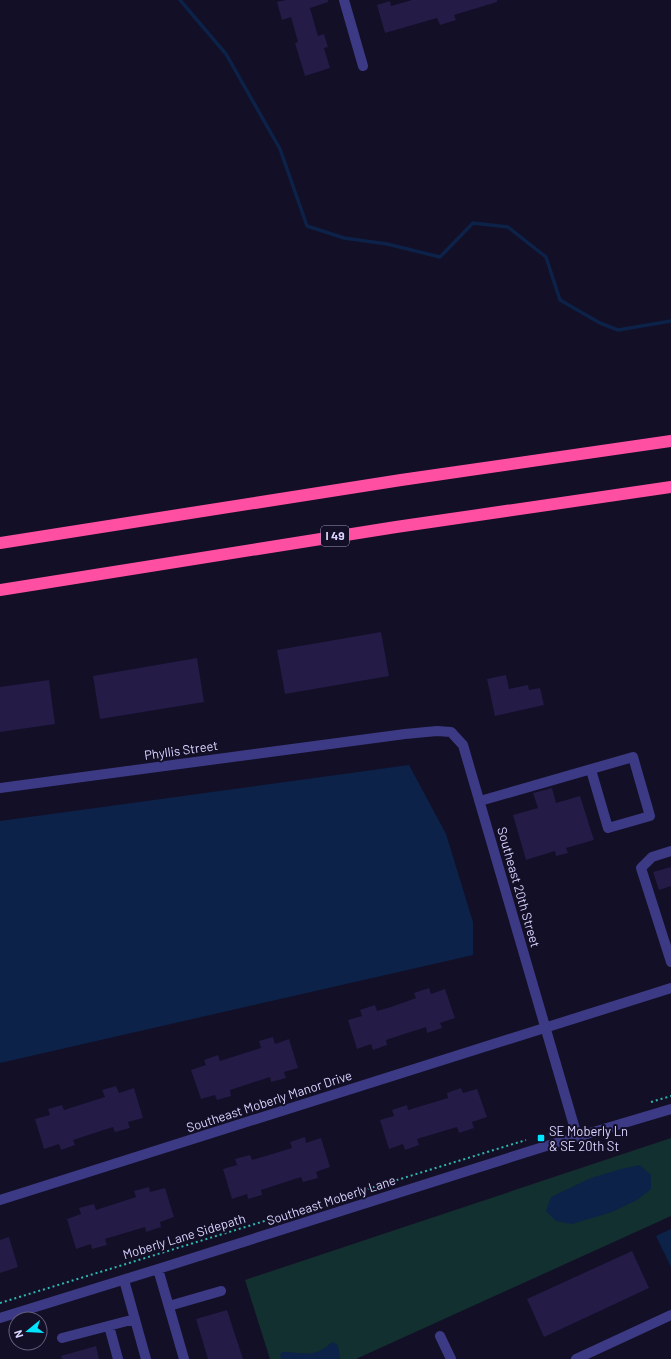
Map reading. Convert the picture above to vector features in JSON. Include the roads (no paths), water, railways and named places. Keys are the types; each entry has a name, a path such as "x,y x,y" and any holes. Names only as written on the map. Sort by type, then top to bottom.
{"highway":[{"path":"0,543 409,479 671,441"},
{"name":"I 49","path":"0,590 396,527 671,487"}],"street":[{"path":"344,0 363,66"},
{"name":"Southeast 20th Street","path":"366,739 437,731 451,732 463,745 577,1136"},
{"name":"Phyllis Street","path":"0,788 366,739"},
{"path":"480,801 633,757 650,816 608,828 591,770"},
{"path":"671,851 652,857 641,868 671,962"},
{"name":"Southeast Moberly Manor Drive","path":"0,1200 671,988"},
{"name":"Southeast Moberly Lane","path":"0,1318 577,1136 671,1109"},
{"path":"158,1269 184,1359"},
{"path":"124,1280 146,1359"},
{"path":"169,1306 221,1291"},
{"path":"576,1359 671,1315"},
{"path":"62,1338 135,1319"},
{"path":"109,1326 118,1359"},
{"path":"440,1336 450,1359"}],"water":[{"path":"409,765 446,834 473,922 473,955 0,1063 0,821"},
{"path":"640,1165 651,1175 651,1189 637,1200 612,1212 572,1224 556,1221 546,1211 551,1197 591,1178"},
{"path":"671,1229 671,1267 656,1236"},
{"path":"332,1342 338,1345 340,1359 281,1359 280,1355 282,1352 314,1353 320,1351"}],"waterway":[{"path":"180,0 226,54 280,149 307,226 344,238 387,244 440,257 473,223 508,227 546,257 560,300 600,323 618,330 671,321"}],"place":[{"name":"SE Moberly Ln & SE 20th St","path":"541,1138"}]}
